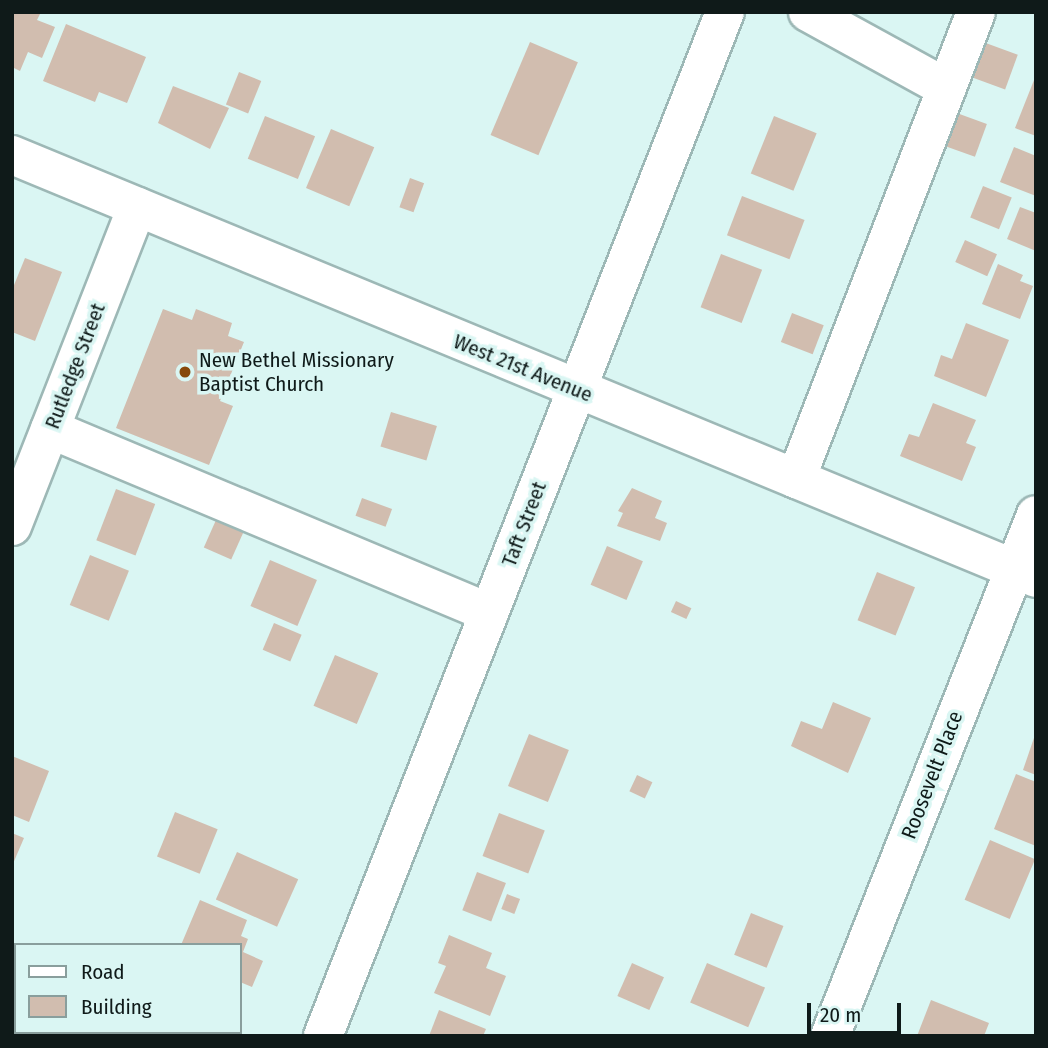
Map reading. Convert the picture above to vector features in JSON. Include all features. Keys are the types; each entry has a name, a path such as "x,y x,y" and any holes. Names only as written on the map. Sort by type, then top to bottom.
{"street":[{"name":"Taft Street","path":"323,1036 725,12"},
{"path":"808,12 946,88"},
{"path":"796,479 976,12"},
{"name":"West 21st Avenue","path":"12,155 1024,573"},
{"name":"Rutledge Street","path":"12,526 137,207"},
{"path":"50,429 489,613"},
{"name":"Roosevelt Place","path":"830,1036 1024,573 1036,515"}],"building":[{"path":"12,12 41,12 37,20 55,27 42,58 28,52 20,71 12,67"},
{"path":"66,24 146,57 127,103 99,92 95,102 43,81"},
{"path":"530,42 578,62 538,155 491,135"},
{"path":"983,42 1018,55 1005,89 970,77"},
{"path":"239,72 261,81 248,113 226,104"},
{"path":"1036,75 1036,136 1015,128"},
{"path":"173,86 229,108 210,149 158,123"},
{"path":"954,112 987,124 975,157 942,145"},
{"path":"265,116 315,136 298,179 248,159"},
{"path":"774,116 817,133 793,191 751,173"},
{"path":"331,129 374,147 349,206 306,188"},
{"path":"1014,147 1036,156 1036,196 1000,182"},
{"path":"410,178 424,183 413,212 399,207"},
{"path":"983,186 1012,198 999,229 970,218"},
{"path":"742,196 805,220 789,259 727,235"},
{"path":"1020,207 1036,213 1036,251 1007,239"},
{"path":"965,240 997,254 987,276 955,262"},
{"path":"721,254 762,270 742,323 701,307"},
{"path":"25,258 62,272 35,341 12,332 12,290"},
{"path":"998,264 1023,275 1020,281 1033,286 1020,319 982,304"},
{"name":"New Bethel Missionary Baptist Church","path":"163,309 192,320 196,309 232,323 228,336 244,342 220,401 233,406 209,465 116,428"},
{"path":"792,313 824,325 813,354 781,342"},
{"path":"966,323 1009,340 986,397 934,376 941,355 952,359"},
{"path":"933,403 976,420 966,443 976,447 962,481 900,456 909,434 919,437"},
{"path":"391,412 437,426 426,460 380,446"},
{"path":"632,488 662,501 655,518 667,523 660,541 617,526 623,513 618,511"},
{"path":"116,489 155,504 136,555 96,540"},
{"path":"362,498 392,509 386,527 356,516"},
{"path":"216,520 243,532 231,560 204,547"},
{"path":"607,546 643,561 626,600 591,585"},
{"path":"90,555 129,571 109,621 70,605"},
{"path":"270,560 317,580 297,626 250,606"},
{"path":"877,572 915,587 896,636 858,620"},
{"path":"676,601 691,608 686,619 671,612"},
{"path":"274,623 302,635 290,661 263,650"},
{"path":"335,655 378,673 357,724 314,706"},
{"path":"833,702 871,718 848,773 791,746 801,721 822,729"},
{"path":"1036,732 1036,775 1023,770"},
{"path":"529,734 569,750 548,802 508,786"},
{"path":"12,756 49,771 29,822 12,815"},
{"path":"1016,774 1036,782 1036,846 994,829"},
{"path":"637,775 652,782 645,798 629,791"},
{"path":"175,812 218,829 200,874 157,857"},
{"path":"499,813 545,831 528,874 483,856"},
{"path":"12,833 24,838 12,866"},
{"path":"990,840 1035,859 1010,919 965,900"},
{"path":"237,852 298,879 277,927 216,900"},
{"path":"477,872 506,883 491,921 462,910"},
{"path":"507,894 520,899 514,914 501,909"},
{"path":"200,900 247,920 241,936 248,939 243,952 263,961 252,987 242,983 242,943 182,943"},
{"path":"751,913 783,926 767,968 734,955"},
{"path":"449,935 492,953 486,968 506,976 490,1016 434,993 446,966 438,963"},
{"path":"632,963 664,977 649,1010 617,996"},
{"path":"707,963 765,988 748,1027 690,1003"},
{"path":"931,1000 989,1023 984,1036 917,1036"},
{"path":"439,1010 486,1029 483,1036 429,1036"}],"place":[{"name":"New Bethel Missionary Baptist Church","path":"185,372"}]}
